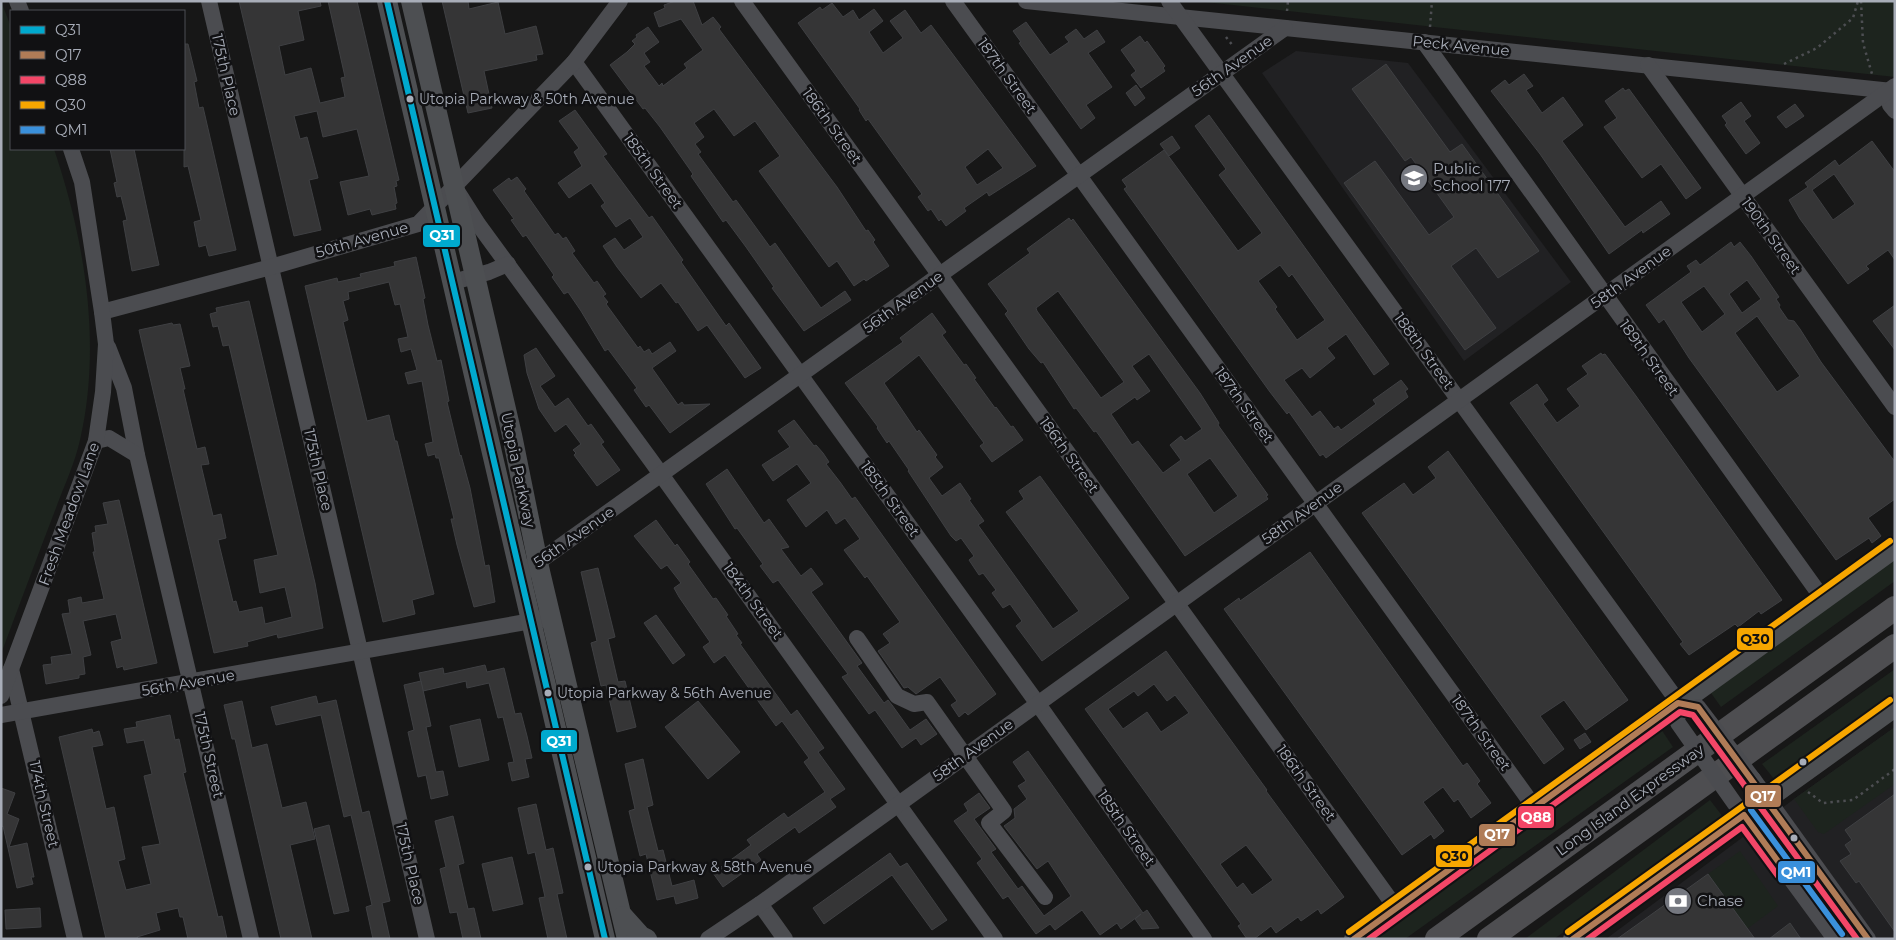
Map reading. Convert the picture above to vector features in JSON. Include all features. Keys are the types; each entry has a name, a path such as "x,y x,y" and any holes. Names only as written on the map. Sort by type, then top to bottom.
{"highway":[{"name":"Long Island Expressway","path":"1437,939 1895,608"},
{"name":"Long Island Expressway","path":"1489,939 1895,646"}],"main road":[{"name":"Utopia Parkway","path":"387,1 605,939"},
{"name":"Utopia Parkway","path":"411,1 512,435 538,562 626,939"},
{"path":"1354,939 1678,702 1895,548"},
{"path":"1574,939 1739,809 1767,798 1895,707"},
{"path":"621,913 640,936 646,939"}],"street":[{"name":"175th Place","path":"209,1 427,939"},
{"name":"50th Avenue","path":"102,312 271,267 418,224 435,204 574,62 620,1"},
{"name":"186th Street","path":"742,1 1396,908"},
{"name":"187th Street","path":"954,1 1535,808"},
{"name":"Peck Avenue","path":"1026,1 1892,89"},
{"name":"188th Street","path":"1169,1 1678,702"},
{"name":"56th Avenue","path":"521,574 662,476 1078,175 1285,28"},
{"name":"189th Street","path":"1424,42 1823,599"},
{"name":"185th Street","path":"574,62 1038,704 1204,939"},
{"name":"190th Street","path":"1648,65 1895,407"},
{"name":"58th Avenue","path":"708,939 760,904 1459,399 1605,296 1742,195 1892,89"},
{"path":"1892,89 1890,105 1895,111"},
{"name":"Fresh Meadow Lane","path":"1,696 96,441 103,392 106,344 102,312 82,182 72,150"},
{"name":"184th Street","path":"453,186 478,224 995,939"},
{"path":"453,282 508,264"},
{"name":"175th Street","path":"106,344 124,388 137,455 251,939"},
{"path":"96,441 109,438 137,455"},
{"name":"56th Avenue","path":"1,715 23,713 552,617"},
{"path":"857,638 897,696 914,704 927,702 964,757 1004,811 990,823 1045,897"},
{"name":"174th Street","path":"11,669 23,713 75,939"},
{"path":"1835,939 1678,723 1678,702 1698,707 1767,798 1868,939"},
{"path":"760,904 785,939"}],"path":[{"path":"1287,11 1288,1"},
{"path":"1430,27 1432,1"},
{"path":"1781,65 1817,48 1853,18 1860,1"},
{"path":"1860,1 1864,43 1872,74"},
{"path":"1808,792 1823,803 1853,800 1895,769"}],"shaded area":[{"path":"1,1 10,24 10,150 54,150 65,184 82,256 90,330 90,367 78,449 1,654"},
{"path":"1196,1 1895,1 1895,77"},
{"name":"Public School 177","path":"1296,51 1408,63 1571,282 1464,361 1262,73"},
{"path":"1895,560 1895,581 1721,707 1711,693"},
{"path":"1895,669 1895,692 1774,779 1762,764"},
{"path":"1895,727 1895,939 1606,939 1794,799"},
{"path":"1895,727 1895,784 1824,834 1818,832 1794,799"},
{"path":"1661,729 1673,747 1405,939 1371,939"},
{"path":"1710,800 1723,817 1554,939 1525,939"},
{"path":"1740,851 1778,906 1747,929 1708,874"}],"building":[{"path":"239,1 320,1 321,6 298,11 304,40 279,46 285,75 311,68 320,103 345,97 341,78 345,77 328,1 357,1 399,180 396,181 397,186 394,187 397,203 395,204 396,209 372,215 370,209 348,215 340,182 369,176 357,129 323,137 317,111 294,116 300,139 307,137 318,178 309,180 321,230 294,236"},
{"path":"442,1 468,1 469,9 498,2 505,34 536,26 543,54 536,55 537,60 484,71 492,108 468,113"},
{"path":"675,1 693,1 702,25 713,17 721,27 719,29 837,187 866,231 868,230 875,240 873,242 889,266 866,281 864,279 854,286 837,261 829,267 759,171 780,156 755,121 734,136 714,109 694,123 704,137 695,144 701,152 698,154 733,202 736,200 770,247 775,243 821,308 845,291 851,300 804,331 726,220 723,222 691,176 693,174 660,127 645,108 643,109 610,65 635,44 632,41 637,37 636,35 648,27 659,42 644,53 650,62 644,66 659,86 662,83 663,86 687,68 684,64 703,50 681,19 659,27 654,13 665,8 664,5"},
{"path":"832,3 843,17 853,10 859,20 874,9 883,21 869,32 883,53 903,38 890,21 905,10 921,33 931,25 1036,166 989,196 987,192 964,208 966,211 946,226 941,219 939,221 931,209 928,211 918,197 922,194 868,119 866,121 860,109 798,23 820,7 822,10","holes":["988,149 1003,168 977,185 965,167"]},
{"path":"1026,22 1050,55 1069,42 1065,37 1076,29 1084,39 1097,30 1105,42 1088,53 1112,87 1086,105 1095,118 1081,129 1019,43 1021,42 1013,31"},
{"path":"1140,36 1145,43 1147,41 1165,66 1163,68 1165,71 1141,88 1131,75 1136,71 1121,50"},
{"path":"185,44 188,44 197,81 194,82 199,108 203,107 236,250 209,256 206,245 199,247 194,222 201,220 188,166 184,167"},
{"path":"1386,64 1450,152 1462,144 1539,251 1498,278 1476,248 1451,266 1496,328 1465,350 1344,183 1375,161 1429,235 1454,217 1411,157 1405,161 1352,89"},
{"path":"1524,74 1533,86 1526,90 1542,113 1563,97 1583,125 1562,141 1625,227 1661,201 1670,214 1643,233 1642,230 1609,254 1540,154 1491,91 1505,80 1509,85"},
{"path":"1136,85 1145,98 1135,106 1126,93"},
{"path":"1623,88 1625,91 1629,89 1701,188 1686,199 1661,164 1642,178 1604,127 1617,118 1605,101"},
{"path":"1741,102 1751,116 1744,121 1760,143 1746,154 1725,125 1727,123 1722,116"},
{"path":"1795,104 1804,116 1786,128 1777,117"},
{"path":"575,110 607,154 603,156 649,218 652,216 683,260 681,262 726,326 729,323 761,368 745,378 707,325 698,331 678,302 676,303 661,283 641,298 617,267 603,246 615,238 624,250 643,237 630,218 616,227 601,206 605,203 591,183 569,198 558,183 582,166 574,152 579,148 559,121"},
{"path":"1209,115 1389,364 1374,375 1346,334 1327,348 1335,358 1310,378 1302,368 1284,380 1312,417 1320,411 1334,429 1338,426 1341,430 1376,404 1373,400 1401,380 1408,389 1405,391 1408,397 1326,458 1323,454 1320,456 1289,412 1287,414 1270,392 1124,189 1127,187 1122,180 1164,150 1238,251 1262,233 1219,175 1226,169 1195,126","holes":["1280,265 1289,277 1292,274 1325,320 1297,340 1275,309 1277,307 1258,281"]},
{"path":"1172,136 1180,148 1169,156 1160,144"},
{"path":"1872,141 1895,172 1895,260 1888,250 1866,266 1869,269 1848,284 1800,219 1789,200 1808,187 1805,183 1835,160 1839,166","holes":["1834,174 1855,204 1833,220 1812,190"]},
{"path":"110,150 134,150 159,265 132,271 123,221 127,220 121,196 117,197 114,183 117,182"},
{"path":"517,177 526,189 524,191 555,235 558,233 563,239 566,237 575,251 572,253 594,283 597,281 606,294 603,296 608,302 606,304 638,348 640,346 644,352 649,349 652,354 670,342 676,351 652,368 678,405 682,402 684,405 710,404 670,433 649,405 646,407 634,390 637,388 608,349 605,351 568,292 564,294 552,277 554,275 526,235 523,237 511,220 514,219 493,190 509,178 511,181"},
{"path":"1069,218 1071,221 1073,219 1200,393 1219,423 1218,425 1268,495 1266,496 1268,499 1185,556 1096,431 1094,432 1076,408 1074,409 1043,362 1041,363 1029,349 1005,314 1008,311 988,284 1030,253 1027,249","holes":["1058,291 1124,382 1101,398 1037,311 1036,308","1149,354 1202,429 1185,441 1181,436 1170,445 1181,460 1163,473 1138,441 1132,445 1111,414 1135,397 1137,400 1150,391 1132,366","1210,458 1238,496 1214,513 1187,474"]},
{"path":"1731,242 1734,247 1740,242 1779,297 1776,299 1780,305 1779,307 1788,320 1794,321 1821,362 1895,462 1895,499 1868,518 1881,536 1872,543 1869,538 1836,560 1689,358 1664,319 1659,323 1646,305 1691,272 1687,266 1696,260 1700,265","holes":["1747,280 1761,299 1742,313 1729,294","1704,286 1725,314 1702,332 1681,302","1757,316 1800,376 1777,392 1735,333"]},
{"path":"416,257 425,298 423,299 428,325 437,361 441,360 449,401 447,402 470,488 485,566 489,565 495,602 474,607 457,545 451,519 454,519 439,458 436,458 435,454 428,456 425,444 433,442 422,381 408,384 405,373 417,370 411,349 401,352 398,339 408,337 400,304 395,305 389,282 348,292 349,299 343,301 348,320 343,322 367,421 389,415 434,594 412,600 415,614 383,622 305,286 337,278 338,282 361,277 360,274 395,266 394,262"},
{"path":"249,301 315,583 323,628 278,638 277,634 247,642 248,646 214,653 139,330 172,323 173,325 180,324 190,366 180,368 185,389 183,389 197,449 205,447 209,464 201,465 213,516 221,514 226,538 218,540 233,602 236,601 239,612 262,607 265,624 292,617 285,587 260,593 254,560 278,555 229,345 223,346 218,326 213,327 210,314 217,312 216,308"},
{"path":"1895,305 1895,350 1873,321"},
{"path":"932,313 946,332 942,335 964,365 966,364 976,378 974,379 995,408 1011,427 1013,426 1023,440 992,462 980,446 984,443 919,355 884,383 917,432 919,430 937,455 935,457 943,467 929,478 942,496 960,483 984,521 978,525 1053,629 1079,611 1006,512 1024,499 1019,491 1040,476 1129,598 1042,661 1016,626 1022,621 1010,604 1003,608 992,593 996,590 983,573 979,575 969,560 974,556 961,538 956,541 951,536 889,441 887,443 878,427 845,383 903,342 900,338"},
{"path":"536,348 555,376 540,386 555,407 568,398 588,426 591,424 604,442 601,444 620,470 597,486 574,455 576,453 573,450 581,444 566,424 555,432 539,409 527,373 524,355"},
{"path":"1601,353 1602,355 1605,354 1636,396 1782,600 1761,614 1759,611 1738,627 1735,624 1689,655 1680,644 1683,642 1510,403 1537,384 1548,400 1543,404 1557,423 1580,406 1567,389 1588,374 1582,366"},
{"path":"794,420 814,446 816,445 823,453 829,462 826,464 852,499 855,497 996,694 968,715 965,712 959,717 951,705 957,701 940,677 916,694 908,687 904,688 878,651 890,643 883,634 900,622 867,576 865,578 844,550 860,539 845,518 836,524 827,510 806,527 787,500 811,483 797,464 773,481 762,465 790,447 778,431"},
{"path":"1448,451 1628,700 1586,730 1564,700 1540,716 1564,749 1544,764 1362,513 1404,483 1413,495 1436,478 1428,467"},
{"path":"727,469 764,523 769,519 789,547 781,549 801,576 811,568 823,584 811,592 862,663 857,666 884,703 888,700 910,730 926,719 937,734 921,745 916,738 902,748 875,710 869,714 842,677 848,674 778,580 773,583 760,566 763,564 737,528 735,529 706,484"},
{"path":"119,500 157,663 124,670 123,666 117,668 111,642 122,639 116,614 83,621 91,655 83,657 85,674 79,675 79,678 46,684 43,665 52,664 51,657 72,654 62,614 70,613 68,600 81,597 82,603 104,599 93,552 95,552 92,533 96,532 95,526 108,524 103,503"},
{"path":"656,520 675,546 677,544 690,562 688,564 713,599 716,598 728,615 726,616 742,643 740,644 791,715 797,710 824,748 818,752 845,789 830,799 836,807 799,833 795,827 757,854 761,860 723,887 713,873 751,845 747,840 784,813 788,818 825,792 804,762 809,758 782,721 776,726 725,655 714,663 703,647 710,642 674,588 681,583 667,565 661,569 634,536"},
{"path":"1310,552 1463,766 1467,763 1480,781 1477,784 1491,803 1471,818 1458,799 1454,802 1443,787 1423,802 1444,831 1434,839 1431,834 1402,855 1224,609 1239,598 1240,601"},
{"path":"598,568 615,637 608,639 618,682 625,681 636,727 617,732 606,685 601,686 591,643 597,641 581,572"},
{"path":"656,615 685,655 673,664 644,623"},
{"path":"1166,651 1344,897 1321,914 1318,909 1301,921 1298,917 1276,933 1271,926 1254,939 1247,939 1238,926 1241,924 1085,709","holes":["1154,684 1167,701 1175,695 1189,713 1161,732 1147,712 1123,729 1108,709 1134,691 1138,696","1246,845 1273,880 1252,895 1243,883 1237,888 1220,864"]},
{"path":"485,665 487,672 504,668 515,714 521,713 527,736 532,758 525,759 529,777 512,781 508,763 514,762 503,717 498,718 489,683 467,688 466,681 423,691 419,673 443,668 444,674"},
{"path":"421,681 431,726 426,727 436,772 443,771 448,795 431,799 426,775 418,777 408,732 414,730 404,685"},
{"path":"316,696 318,704 336,700 362,813 369,811 390,901 382,903 390,939 373,939 366,907 372,905 351,815 344,817 321,715 276,725 271,707"},
{"path":"242,701 252,748 267,744 282,808 306,802 315,839 290,845 312,939 281,939 235,739 232,739 224,705"},
{"path":"698,701 740,752 708,779 665,727"},
{"path":"170,715 175,740 179,739 186,772 183,773 218,917 222,916 227,939 188,939 183,917 180,917 178,908 156,913 160,930 137,937 138,939 106,939 59,737 92,729 93,733 99,731 103,745 92,747 106,809 114,807 125,859 118,861 126,890 151,884 142,847 160,844 144,776 152,774 144,740 127,743 124,729 137,727 136,722"},
{"path":"480,719 489,760 459,767 450,726"},
{"path":"1585,733 1591,742 1580,749 1574,740"},
{"path":"1028,751 1143,913 1147,910 1159,928 1142,929 1135,919 1141,914 1121,929 1117,923 1100,935 1082,910 1055,930 1050,924 1036,934 1008,896 1003,899 977,863 982,859 954,821 968,811 964,804 979,793 990,808 974,819 996,849 991,852 1018,889 1022,886 1044,916 1071,896 1048,861 1037,869 1004,826 1015,818 1014,809 1027,799 1018,786 1026,781 1013,762"},
{"path":"643,759 653,805 647,807 658,851 663,850 672,886 694,880 698,898 676,904 674,896 657,900 646,854 640,856 629,811 635,809 625,764"},
{"path":"1,788 15,793 7,814 19,819 9,847 27,843 34,877 31,877 33,884 17,888 3,826 1,827"},
{"path":"1895,794 1895,932 1859,881 1856,883 1840,861 1851,854 1845,845 1852,840 1845,830"},
{"path":"536,804 546,850 553,848 563,893 557,894 567,939 548,939 539,898 545,897 535,852 528,854 518,808"},
{"path":"453,816 464,863 458,865 468,909 474,908 481,939 463,939 457,912 450,913 440,869 446,867 435,821"},
{"path":"329,825 349,911 334,914 314,829"},
{"path":"890,853 900,867 907,863 947,920 932,930 892,875 824,924 813,908"},
{"path":"512,857 523,904 493,911 482,864"},
{"path":"1708,874 1755,939 1617,939"},
{"path":"40,908 41,927 6,929 5,910"},
{"path":"1790,923 1801,939 1769,939"}],"transit line":[{"name":"Q31","path":"387,1 605,939"},
{"name":"Q30","path":"1349,932 1890,541"},
{"name":"Q30","path":"1568,932 1890,700"},
{"name":"Q17","path":"1354,939 1678,703 1698,707 1868,939"},
{"name":"Q88","path":"1369,939 1680,712 1693,715 1857,939"},
{"name":"QM1","path":"1751,810 1842,934"},
{"name":"Q17","path":"1573,939 1744,815 1785,871"},
{"name":"Q88","path":"1588,939 1742,827 1778,876"}],"place":[{"name":"Utopia Parkway & 50th Avenue","path":"410,99"},
{"name":"Public School 177","path":"1414,178"},
{"name":"Utopia Parkway & 56th Avenue","path":"548,693"},
{"name":"Utopia Parkway & 58th Avenue","path":"588,867"},
{"name":"Chase","path":"1678,901"}]}
